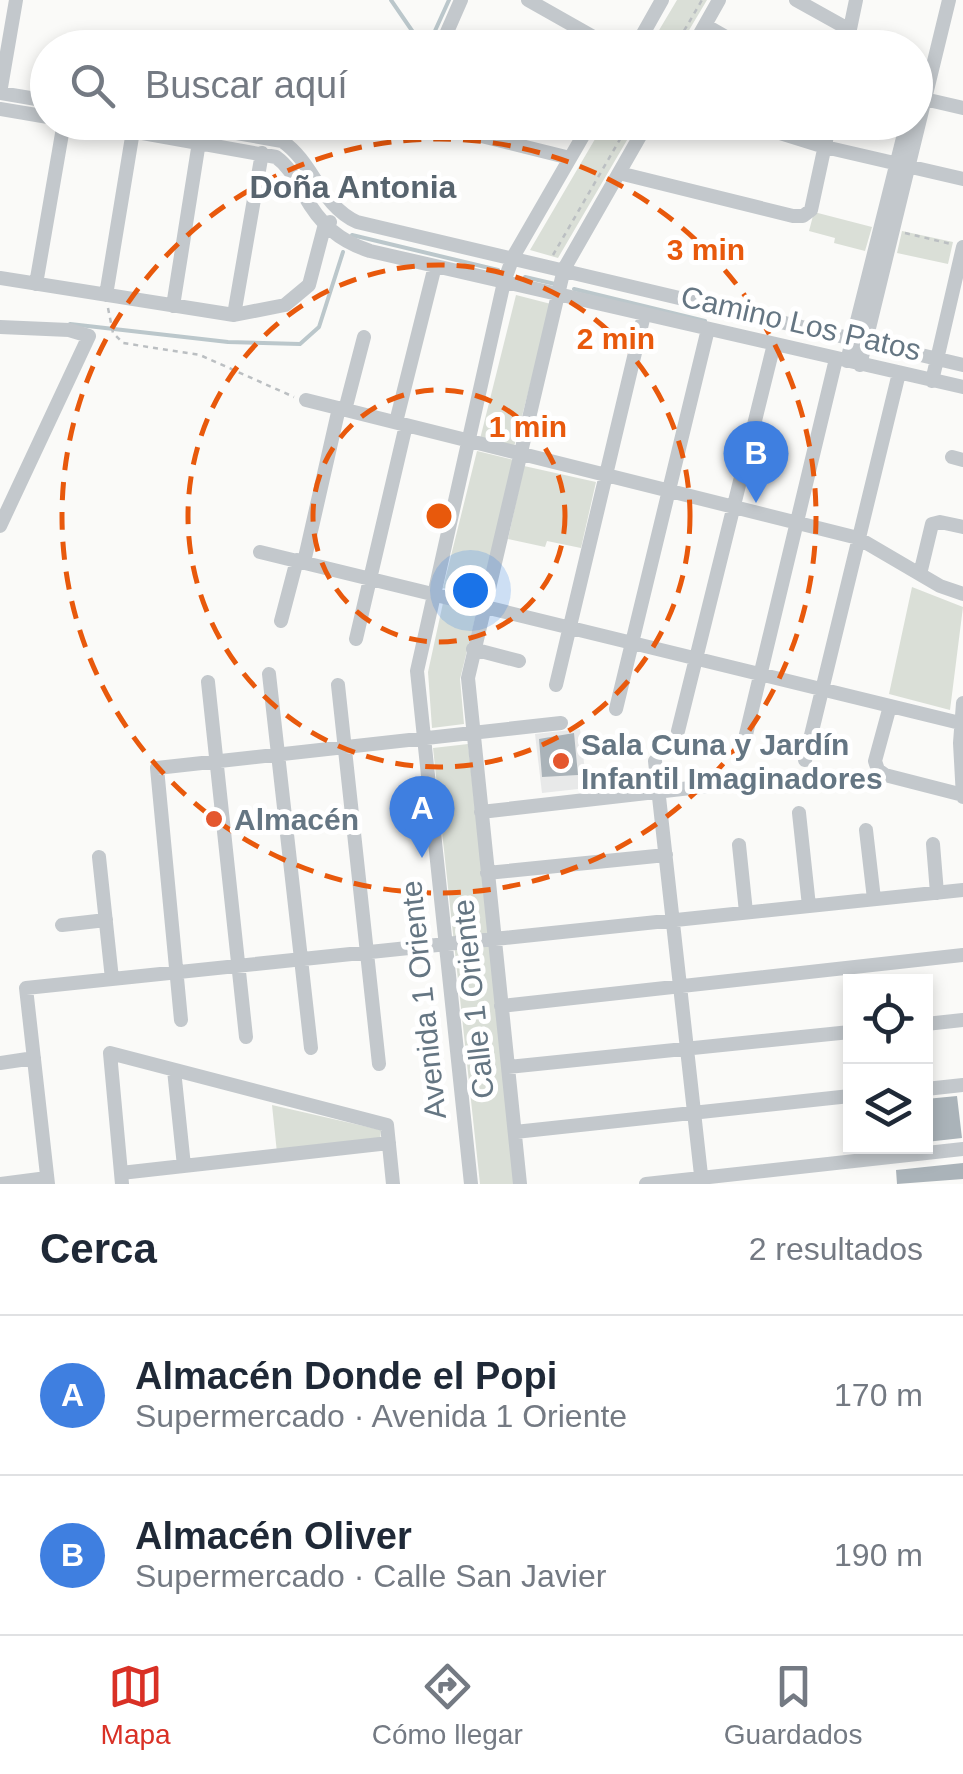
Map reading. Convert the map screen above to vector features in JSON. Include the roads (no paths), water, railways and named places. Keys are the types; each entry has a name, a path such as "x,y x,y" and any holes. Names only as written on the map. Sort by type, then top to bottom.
{"street":[{"path":"16,0 0,93 30,98"},
{"path":"448,30 461,0"},
{"path":"528,0 581,30"},
{"path":"644,30 662,0"},
{"path":"702,30 719,0"},
{"path":"796,0 850,30 856,0"},
{"path":"933,56 950,0"},
{"path":"705,25 714,30"},
{"path":"933,101 963,108"},
{"path":"0,109 30,114"},
{"path":"36,284 61,140"},
{"path":"106,295 132,140"},
{"path":"187,140 262,153 234,315"},
{"path":"0,278 234,315 278,307 309,285 324,224 340,214 296,151 276,140"},
{"path":"498,140 570,158"},
{"name":"Avenida 1 Oriente","path":"471,1184 417,671 504,282 513,256 580,140"},
{"name":"Calle 1 Oriente","path":"520,1184 468,687 473,649 564,269 638,140"},
{"path":"803,140 963,179"},
{"path":"619,173 794,216 808,214 826,140"},
{"path":"743,747 796,523 894,230 906,140"},
{"path":"859,340 909,140"},
{"path":"173,306 199,142"},
{"name":"Camino Los Patos","path":"262,153 287,166 324,224 346,243 963,388"},
{"name":"Camino Los Patos","path":"340,214 357,222 963,365"},
{"path":"932,381 958,295 963,247"},
{"path":"356,639 435,266"},
{"path":"556,685 644,315"},
{"path":"0,327 69,330 89,336 0,526"},
{"path":"616,709 708,330"},
{"path":"281,621 364,337"},
{"path":"678,730 774,344"},
{"path":"805,760 899,373"},
{"path":"306,400 858,538 940,586 963,594"},
{"path":"920,574 932,524 963,527"},
{"path":"260,552 890,706 961,728"},
{"path":"473,649 519,661"},
{"path":"269,674 311,1048"},
{"path":"208,682 246,1037"},
{"path":"338,685 379,1064"},
{"path":"890,706 875,762 878,770 963,796 963,702"},
{"path":"181,1020 157,768 562,723"},
{"path":"656,760 702,1181"},
{"path":"481,812 743,782"},
{"path":"799,813 809,906"},
{"path":"866,830 874,899"},
{"path":"932,844 937,892"},
{"path":"739,845 746,912"},
{"path":"487,874 666,855"},
{"path":"99,856 112,979"},
{"path":"0,1184 48,1181 26,988 963,890"},
{"path":"62,925 106,920"},
{"path":"502,1006 963,955"},
{"path":"933,1023 963,1020"},
{"path":"508,1067 843,1033"},
{"path":"389,1142 184,1166 121,1178 110,1053 387,1125 389,1142 393,1184"},
{"path":"0,1063 34,1058"},
{"path":"174,1070 184,1166"},
{"path":"933,1088 963,1085"},
{"path":"515,1132 843,1097"},
{"path":"646,1184 702,1181 963,1149"}],"waterway":[{"path":"391,0 412,30"},
{"path":"435,30 449,0"},
{"path":"352,235 498,270"},
{"path":"70,324 228,342 300,344 319,327 343,252"},
{"path":"525,277 555,284"},
{"path":"574,289 705,321"}],"place":[{"name":"Almacén Oliver","path":"756,503"},
{"name":"Sala Cuna y Jardín Infantil Imaginadores","path":"561,761"},
{"name":"Almacén","path":"214,819"},
{"name":"Almacén Donde el Popi","path":"422,858"}],"district":[{"name":"Doña Antonia","path":"353,187"}]}
